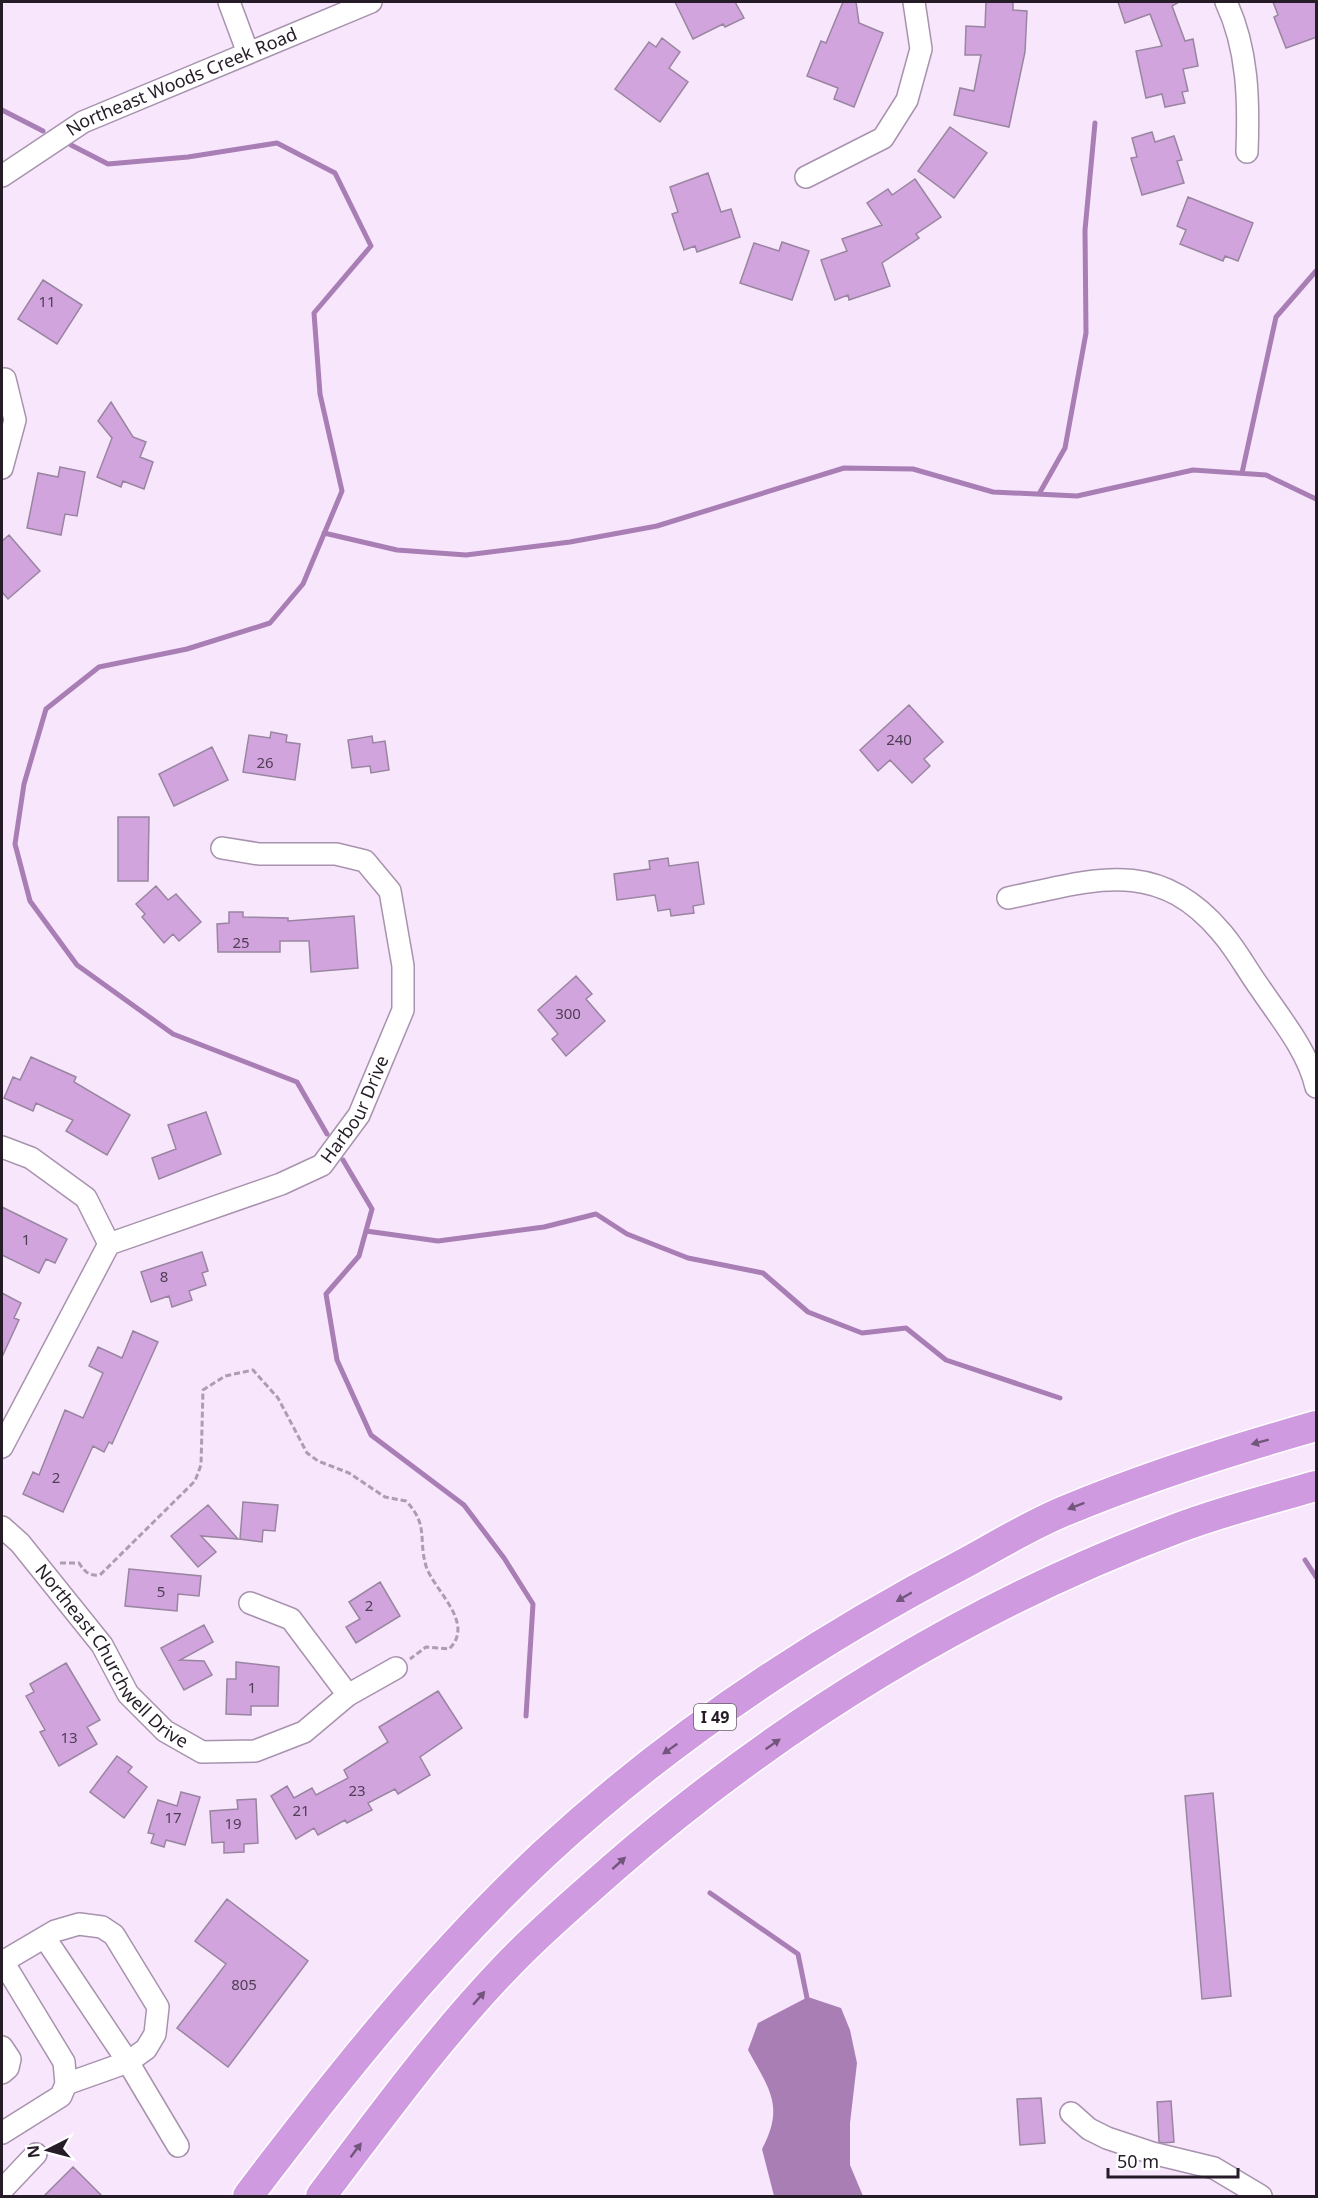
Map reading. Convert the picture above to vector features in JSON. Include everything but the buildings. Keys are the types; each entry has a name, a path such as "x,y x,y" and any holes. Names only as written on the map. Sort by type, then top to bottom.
{"highway":[{"name":"I 49","path":"248,2196 334,2083 444,1955 542,1856 658,1757 793,1662 928,1582 1064,1511 1207,1456 1317,1426"},
{"path":"321,2196 408,2080 506,1968 566,1909 652,1833 728,1775 851,1689 975,1619 1112,1555 1179,1527 1317,1486"}],"street":[{"path":"229,2 248,53"},
{"name":"Northeast Woods Creek Road","path":"2,176 83,122 371,2"},
{"path":"806,177 883,138 907,100 921,49 914,2"},
{"path":"1226,2 1234,18 1248,85 1248,152"},
{"path":"2,468 15,420 5,379"},
{"name":"Harbour Drive","path":"109,1244 281,1184 322,1165 359,1115 403,1010 403,966 390,891 365,861 336,854 260,854 222,848"},
{"path":"1008,898 1088,881 1130,878 1170,888 1202,912 1222,933 1294,1038 1317,1087"},
{"path":"2,1147 31,1158 86,1198 109,1244 2,1447"},
{"name":"Northeast Churchwell Drive","path":"2,1527 20,1543 102,1644 128,1694 165,1731 202,1752 255,1751 304,1732 348,1695 396,1668"},
{"path":"250,1603 291,1619 348,1695"},
{"path":"2,2133 63,2090 128,2062 146,2049 155,2034 158,2007 114,1935 102,1927 79,1924 55,1931 3,1961 64,2062 63,2090"},
{"path":"45,1938 128,2062 178,2146"},
{"path":"2,2047 10,2059 8,2068 2,2073"},
{"path":"1071,2113 1089,2129 1107,2138 1152,2153 1214,2168 1262,2196"},
{"path":"5,2179 36,2154"}],"path":[{"path":"40,1568 79,1563 85,1572 93,1576 100,1575 195,1481 201,1465 203,1390 225,1376 253,1370 278,1398 307,1453 318,1461 349,1473 384,1497 406,1501 423,1526 423,1553 426,1568 452,1609 457,1631 454,1644 449,1649 426,1647 396,1668"}],"shaded area":[{"path":"808,1997 841,2008 850,2030 857,2063 850,2123 850,2165 863,2196 774,2196 762,2149 772,2121 772,2098 748,2050 758,2023"}],"waterway":[{"path":"2,110 43,131"},
{"path":"1039,494 1065,448 1086,333 1085,230 1095,123"},
{"path":"71,145 108,164 188,157 277,143 335,173 371,246 314,313 320,394 342,491 303,584 270,623 187,649 99,667 46,709 24,784 15,844 30,901 77,965 173,1034 297,1082 327,1134"},
{"path":"1242,473 1276,317 1316,271"},
{"path":"324,533 397,550 466,555 570,542 657,526 844,468 913,469 993,492 1077,496 1193,470 1266,475 1316,499"},
{"path":"343,1160 372,1209 359,1256 326,1294 337,1360 371,1435 464,1505 504,1558 533,1604 526,1716"},
{"path":"366,1231 438,1241 544,1227 596,1214 627,1234 688,1258 763,1273 808,1312 862,1333 906,1328 946,1360 1060,1398"},
{"path":"1305,1560 1316,1577"},
{"path":"710,1893 798,1954 808,2003"}]}
